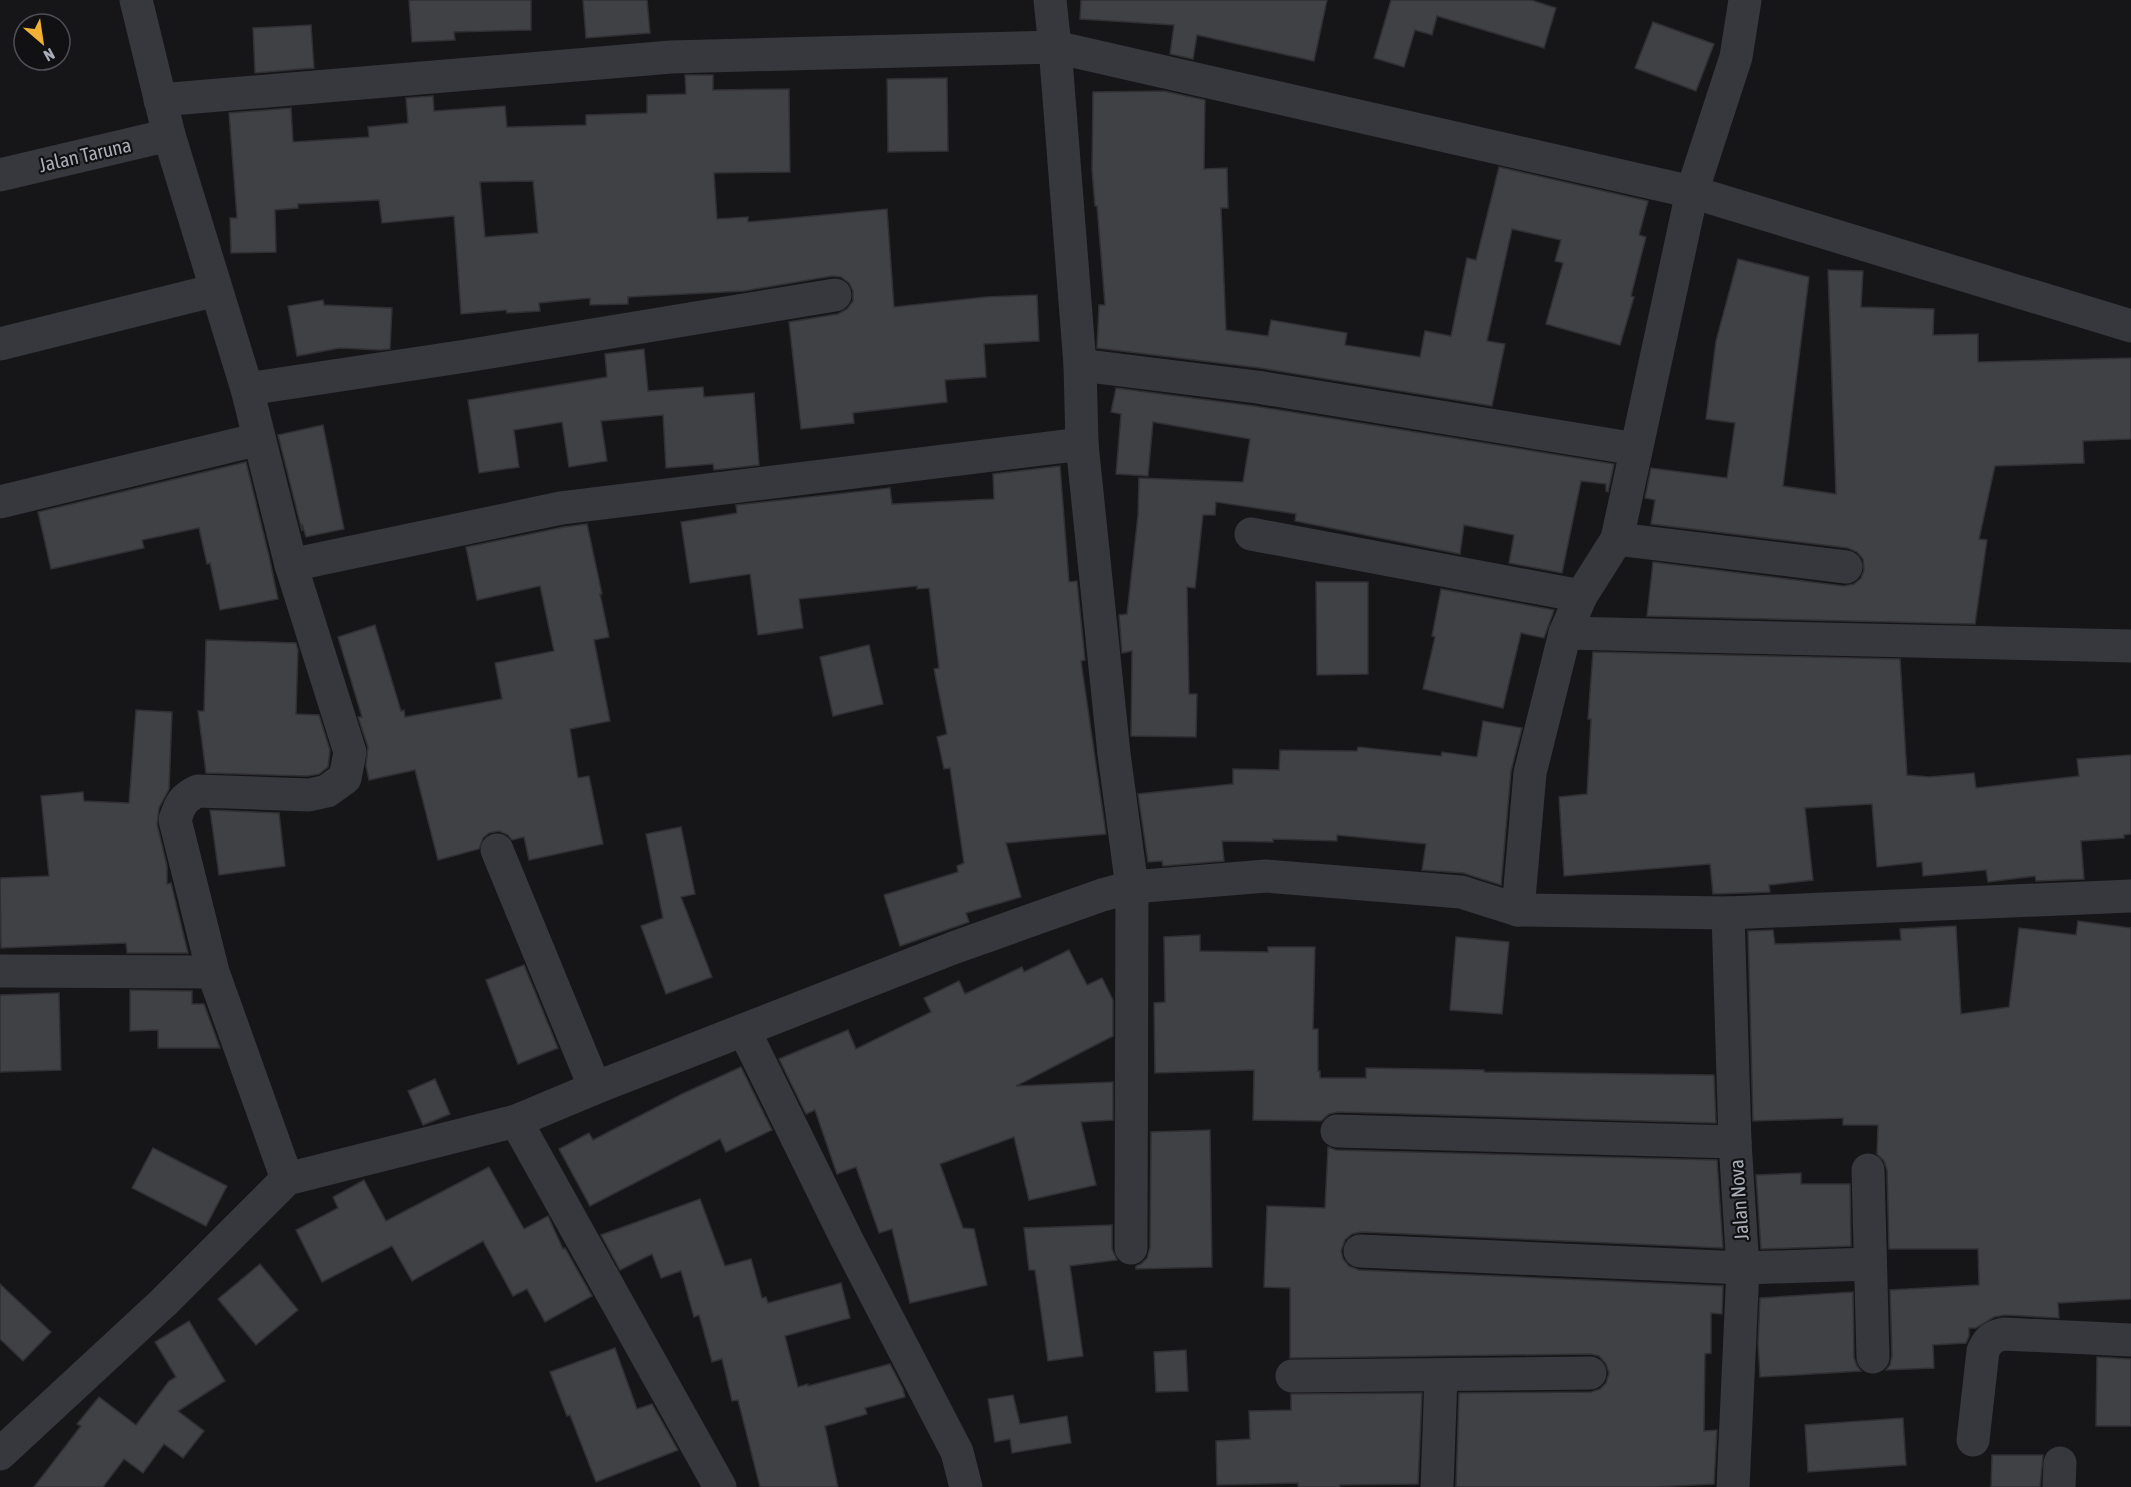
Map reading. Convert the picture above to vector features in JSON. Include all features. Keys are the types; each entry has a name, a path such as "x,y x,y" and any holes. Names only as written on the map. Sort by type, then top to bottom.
{"street":[{"path":"136,0 169,135 247,389 291,565 350,752 345,778 327,791 309,795 198,791 180,802 175,820 213,972 287,1179"},
{"path":"1050,0 1080,365 1082,444 1114,754 1132,886 1131,1248"},
{"path":"1518,910 1530,773 1565,633 1581,597 1617,539 1692,192 1736,57 1745,0"},
{"path":"160,100 671,57 1055,47 1692,192 2131,326"},
{"name":"Jalan Taruna","path":"0,175 169,135"},
{"path":"0,344 216,290"},
{"path":"247,389 466,356 835,295"},
{"path":"1080,365 1257,387 1636,449"},
{"path":"0,502 259,439"},
{"path":"291,565 561,508 1082,444"},
{"path":"1251,534 1581,597"},
{"path":"1617,539 1846,567"},
{"path":"1565,633 2131,646"},
{"path":"497,850 595,1088"},
{"path":"0,1454 164,1302 287,1179 516,1121 953,948 1132,886 1266,876 1461,892 1518,910 1728,913 2131,896"},
{"name":"Jalan Nova","path":"1728,913 1735,1142 1743,1268 1733,1487"},
{"path":"0,971 213,972"},
{"path":"744,1030 847,1240 957,1452 966,1487"},
{"path":"516,1121 720,1487"},
{"path":"1337,1131 1735,1142"},
{"path":"1868,1170 1873,1357"},
{"path":"1360,1251 1743,1268 1870,1264"},
{"path":"1973,1440 1983,1350 1987,1341 1996,1336 2131,1340"},
{"path":"1292,1376 1590,1373"},
{"path":"1437,1487 1441,1376"}],"building":[{"path":"409,0 531,0 531,30 454,32 455,40 412,42"},
{"path":"583,0 647,0 650,33 586,38"},
{"path":"1081,0 1327,0 1314,61 1197,35 1193,59 1170,54 1174,25 1080,19"},
{"path":"1391,0 1531,0 1556,8 1544,48 1437,16 1432,35 1415,30 1404,67 1374,58"},
{"path":"1653,22 1714,44 1696,91 1635,68"},
{"path":"311,25 314,68 255,73 253,28"},
{"path":"685,75 713,75 713,90 789,89 790,172 714,173 717,219 748,217 748,222 887,209 894,307 986,297 1037,295 1039,341 984,344 986,377 945,380 947,402 853,413 854,423 801,429 789,322 838,314 847,309 853,301 853,291 849,283 841,277 832,276 744,291 628,297 628,304 590,305 590,298 539,303 540,311 507,313 506,310 461,314 454,216 382,223 379,200 298,204 298,208 275,210 276,252 231,253 230,218 237,218 229,113 291,108 293,142 369,137 368,127 408,123 406,98 433,96 434,111 505,106 507,127 586,125 586,115 647,113 647,95 686,94","holes":["533,181 538,233 485,237 480,182"]},
{"path":"947,78 948,151 888,152 887,79"},
{"path":"1164,91 1205,100 1204,169 1227,168 1228,208 1221,208 1226,330 1268,336 1271,320 1347,333 1345,345 1420,357 1425,331 1451,336 1467,258 1476,260 1499,167 1648,201 1639,235 1646,237 1631,296 1634,297 1620,345 1546,324 1563,263 1555,261 1561,240 1512,229 1487,341 1505,344 1492,406 1260,368 1097,348 1099,305 1105,305 1092,170 1093,92"},
{"path":"1738,259 1809,277 1783,486 1836,494 1828,270 1863,271 1861,307 1934,309 1933,335 1978,334 1978,362 2131,358 2131,439 2083,441 2084,463 1995,466 1979,539 1987,540 1975,624 1647,616 1653,562 1844,586 1854,584 1861,578 1864,570 1863,559 1857,552 1848,548 1651,524 1655,500 1645,498 1651,468 1727,478 1735,423 1706,419 1716,341"},
{"path":"323,300 324,305 392,308 390,349 340,348 297,356 288,306"},
{"path":"644,349 648,391 703,387 704,397 754,393 759,465 714,470 713,464 666,468 663,415 601,421 607,461 569,467 562,422 514,430 519,467 479,473 468,400 607,377 605,354"},
{"path":"1116,388 1254,406 1614,464 1608,492 1606,484 1581,481 1562,573 1509,563 1514,535 1464,525 1460,554 1295,521 1296,514 1216,502 1215,515 1203,515 1195,588 1187,587 1189,694 1197,694 1196,737 1131,736 1132,651 1122,653 1119,615 1127,614 1138,515 1139,478 1243,482 1250,439 1153,422 1148,476 1116,474 1121,414 1111,412"},
{"path":"323,425 344,529 306,537 302,524 302,531 278,435"},
{"path":"246,462 278,599 220,610 210,563 207,564 199,528 142,540 144,548 51,569 38,512"},
{"path":"1060,466 1069,582 1077,581 1085,660 1081,661 1106,834 1006,843 1021,897 966,913 969,922 900,946 884,895 958,872 957,866 964,863 950,768 944,769 937,737 947,734 934,669 939,668 929,588 917,589 917,586 799,599 803,628 758,635 750,574 690,583 681,522 737,513 736,505 890,488 892,504 994,499 993,474"},
{"path":"587,524 609,637 594,640 610,721 570,729 578,778 589,776 603,844 529,860 524,837 512,840 508,835 499,831 489,833 483,838 479,849 438,860 415,770 369,780 366,766 368,747 358,717 362,717 338,637 375,625 401,711 404,710 405,717 502,699 495,663 554,651 540,586 477,600 466,547"},
{"path":"1316,582 1368,582 1368,674 1317,675"},
{"path":"1441,589 1554,610 1544,638 1521,633 1503,708 1423,689 1435,637 1432,636"},
{"path":"206,640 296,643 298,650 296,714 319,715 330,750 328,767 319,774 307,776 206,773 198,711 204,711"},
{"path":"869,645 883,704 833,716 820,657"},
{"path":"1593,652 1900,659 1907,775 1929,777 1974,773 1976,788 2079,776 2077,759 2131,755 2131,834 2124,835 2124,838 2081,841 2084,879 2036,881 2035,876 1988,882 1986,870 1923,876 1922,862 1877,867 1872,804 1805,808 1813,880 1769,885 1770,892 1713,894 1710,864 1564,876 1559,797 1587,794 1591,719 1588,719"},
{"path":"136,710 172,712 169,789 159,808 157,824 167,866 167,884 171,883 188,953 127,953 126,943 1,948 0,878 49,876 41,796 83,792 84,801 129,803"},
{"path":"1483,721 1522,728 1511,771 1501,885 1463,873 1422,870 1426,844 1337,835 1337,841 1273,839 1273,842 1222,841 1224,861 1163,866 1162,861 1148,862 1138,794 1233,784 1233,769 1279,770 1280,750 1357,751 1358,747 1441,756 1442,752 1477,757"},
{"path":"210,810 279,813 285,866 219,875"},
{"path":"681,827 695,894 681,897 712,977 666,994 641,926 663,918 646,834"},
{"path":"2078,921 2131,928 2131,1299 2058,1303 2059,1318 2005,1315 1994,1317 1976,1328 1969,1328 1966,1343 1933,1345 1934,1368 1886,1370 1892,1356 1890,1290 1979,1285 1978,1249 1889,1249 1887,1170 1884,1161 1877,1154 1878,1125 1843,1125 1843,1118 1753,1121 1748,931 1773,930 1775,944 1901,940 1900,929 1956,926 1961,1014 2009,1007 2019,928 2076,935"},
{"path":"1200,935 1200,951 1268,952 1268,947 1315,947 1313,1029 1318,1029 1320,1078 1366,1078 1366,1068 1714,1075 1716,1123 1338,1112 1329,1114 1321,1121 1253,1120 1254,1070 1155,1073 1154,1003 1165,1002 1164,937"},
{"path":"1456,937 1509,942 1502,1014 1450,1010"},
{"path":"1069,950 1087,985 1102,978 1113,1000 1113,1036 1016,1086 1113,1082 1113,1120 1081,1122 1096,1185 1029,1200 1014,1137 940,1164 963,1228 974,1229 987,1285 910,1303 892,1229 879,1233 856,1167 837,1174 815,1110 806,1114 779,1059 848,1030 856,1049 931,1012 924,998 959,981 965,994 1022,967 1024,972"},
{"path":"524,965 558,1048 518,1064 486,980"},
{"path":"130,990 192,991 192,1004 204,1004 220,1048 158,1048 158,1030 130,1031"},
{"path":"59,993 61,1070 0,1072 0,995"},
{"path":"741,1067 772,1130 726,1152 720,1139 590,1206 559,1149 589,1133 593,1140 682,1094"},
{"path":"435,1079 450,1114 423,1125 408,1091"},
{"path":"1210,1130 1212,1267 1136,1269 1136,1266 1147,1258 1150,1248 1151,1132"},
{"path":"1328,1147 1336,1150 1717,1160 1723,1248 1361,1232 1352,1234 1345,1240 1341,1251 1343,1259 1349,1266 1359,1270 1723,1286 1722,1314 1711,1313 1711,1353 1705,1354 1704,1431 1717,1430 1714,1484 1656,1487 1456,1487 1459,1393 1591,1392 1600,1389 1606,1383 1609,1373 1606,1364 1599,1356 1590,1354 1290,1358 1290,1288 1264,1287 1267,1206 1325,1208"},
{"path":"153,1148 227,1186 206,1226 132,1188"},
{"path":"489,1167 524,1229 548,1216 563,1249 565,1248 592,1296 545,1322 527,1289 513,1296 483,1241 412,1281 392,1246 322,1282 296,1230 338,1208 333,1197 364,1180 386,1221"},
{"path":"1801,1173 1801,1184 1850,1184 1851,1246 1761,1249 1756,1175"},
{"path":"700,1199 725,1266 751,1259 762,1298 766,1297 768,1303 841,1283 850,1318 785,1336 798,1387 890,1364 903,1389 905,1397 865,1408 867,1414 825,1426 838,1487 760,1487 738,1400 732,1401 722,1359 712,1362 699,1315 694,1317 681,1271 661,1278 652,1254 620,1270 601,1235"},
{"path":"1112,1225 1112,1249 1117,1260 1070,1266 1083,1356 1048,1361 1035,1270 1029,1270 1024,1228"},
{"path":"260,1264 298,1310 256,1345 218,1299"},
{"path":"0,1284 51,1332 23,1361 0,1339"},
{"path":"1853,1292 1854,1358 1861,1371 1760,1377 1758,1344 1760,1298"},
{"path":"189,1321 225,1381 178,1411 204,1431 183,1458 164,1444 143,1473 124,1459 103,1487 34,1487 81,1426 77,1424 99,1397 136,1425 169,1381 176,1377 155,1342"},
{"path":"615,1348 637,1409 652,1404 678,1450 596,1482 570,1415 567,1416 550,1372"},
{"path":"1186,1350 1188,1391 1156,1392 1154,1352"},
{"path":"2097,1357 2131,1359 2131,1426 2096,1426"},
{"path":"1422,1393 1418,1484 1340,1485 1340,1487 1298,1487 1298,1483 1217,1485 1216,1441 1250,1439 1249,1411 1291,1410 1291,1394"},
{"path":"1013,1395 1020,1424 1067,1416 1071,1443 1012,1453 1010,1439 995,1442 988,1399"},
{"path":"1903,1418 1906,1465 1808,1472 1805,1425"},
{"path":"1992,1455 2043,1455 2040,1487 1991,1487"}]}
